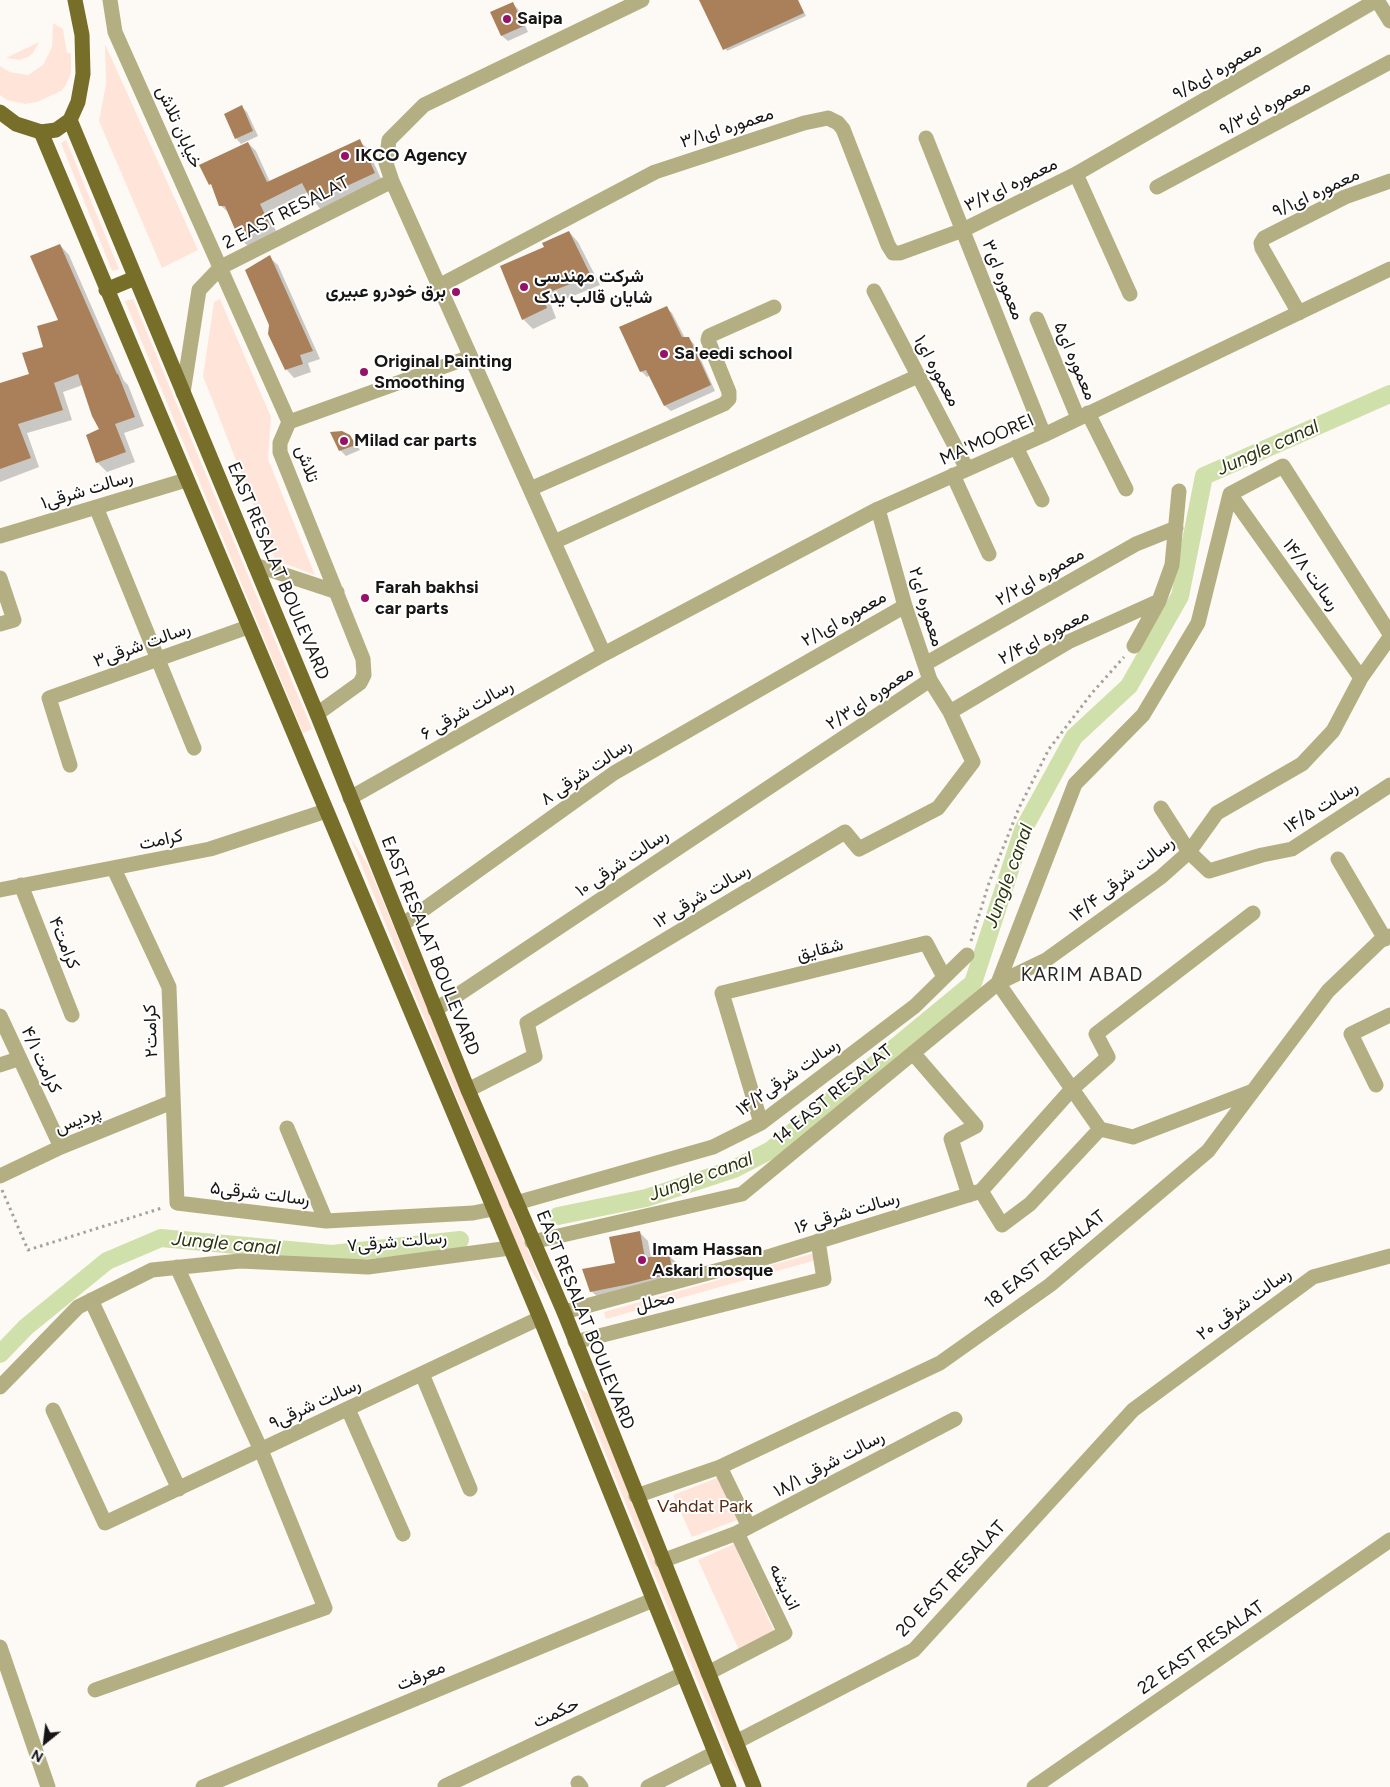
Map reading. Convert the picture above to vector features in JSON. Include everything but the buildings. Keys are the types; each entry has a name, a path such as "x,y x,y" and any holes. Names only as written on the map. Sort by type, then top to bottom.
{"main road":[{"path":"0,112 16,124 41,132 56,130 70,120 78,102 84,74 82,35 75,0"},
{"name":"EAST RESALAT BOULEVARD","path":"70,120 317,714 468,1090 532,1242 564,1312 754,1787"},
{"path":"41,132 540,1318 729,1787"},
{"path":"106,290 135,278"},
{"path":"447,1098 468,1090"}],"street":[{"name":"خیابان تلاش","path":"110,0 115,32 221,267"},
{"path":"604,654 392,181 386,163 389,140 424,105 642,0"},
{"path":"1377,0 1390,21"},
{"name":"معموره ای۹/۵","path":"1076,174 1377,0"},
{"name":"معموره ای۹/۳","path":"1157,187 1390,62"},
{"name":"معموره ای۳/۱","path":"439,286 655,172 804,123 828,118 838,123 843,129 888,245 893,253 900,253 963,230"},
{"name":"معموره ای۳","path":"926,138 1044,435"},
{"path":"1076,174 1130,294"},
{"name":"معموره ای۳/۲","path":"963,230 1076,174"},
{"name":"2 EAST RESALAT","path":"183,393 199,290 221,267 392,181"},
{"name":"معموره ای۹/۱","path":"1299,312 1262,248 1261,243 1264,238 1345,197 1390,181"},
{"path":"221,267 289,422 470,356"},
{"name":"MA'MOOREI","path":"604,654 878,509 1044,435 1390,269"},
{"name":"معموره ای۱","path":"874,291 967,469"},
{"path":"530,489 724,404 729,399 729,392 708,340 709,336 774,307"},
{"name":"معموره ای۵","path":"1037,319 1083,416 1126,490"},
{"path":"554,542 918,376"},
{"name":"تلاش","path":"289,422 280,443 280,452 363,659 364,675 354,689 317,714"},
{"path":"1016,447 1042,500"},
{"path":"1253,1090 1133,1137 1100,1129 998,983 1074,784 1143,715 1198,623 1230,494 1283,466 1390,636"},
{"path":"953,475 989,554"},
{"name":"رسالت شرقی۱","path":"0,536 186,480"},
{"path":"1134,646 1159,601 1172,565 1179,491"},
{"name":"رسالت ۱۴/۸","path":"1230,494 1361,678"},
{"path":"96,506 194,748"},
{"name":"معموره ای۲","path":"878,509 905,606 930,680 950,712 972,762"},
{"name":"معموره ای۲/۲","path":"925,664 1136,544 1176,528"},
{"path":"255,565 337,592"},
{"path":"0,578 14,620 0,624"},
{"name":"معموره ای۲/۴","path":"950,712 1068,642 1159,601"},
{"name":"معموره ای۲/۱","path":"802,665 905,606"},
{"name":"رسالت شرقی۳","path":"70,765 49,698 248,627"},
{"name":"رسالت شرقی ۱۴/۴","path":"998,983 1046,960 1162,878 1189,852 1216,813 1302,764 1334,731 1361,678 1390,636"},
{"name":"رسالت شرقی ۶","path":"350,798 604,654"},
{"name":"رسالت شرقی ۸","path":"402,925 614,773 802,665"},
{"name":"معموره ای۲/۳","path":"830,748 930,680"},
{"name":"رسالت شرقی ۱۰","path":"435,1010 830,748"},
{"name":"رسالت شرقی ۱۲","path":"468,1090 535,1056 527,1023 845,832 859,849 938,808 972,762"},
{"name":"رسالت ۱۴/۵","path":"1189,852 1209,871 1262,855 1292,849 1390,785"},
{"path":"1161,808 1189,852"},
{"name":"کرامت","path":"0,890 210,849 326,811"},
{"path":"1338,859 1387,938"},
{"name":"کرامت۲","path":"114,869 169,986 177,1203"},
{"name":"کرامت۴","path":"21,885 72,1015"},
{"path":"975,1193 1071,1090 1108,1057 1096,1034 1253,913"},
{"name":"18 EAST RESALAT","path":"636,1496 720,1467 940,1363 1050,1285 1208,1151 1328,991 1387,938"},
{"name":"شقایق","path":"762,1123 722,993 926,943 944,977"},
{"name":"رسالت شرقی۱۴/۲","path":"516,1203 713,1147 762,1123 915,1006 967,955"},
{"name":"14 EAST RESALAT","path":"532,1242 742,1194 998,983"},
{"path":"1376,1085 1351,1034 1390,1015"},
{"name":"کرامت ۴/۱","path":"0,1016 18,1059 61,1147"},
{"path":"913,1053 976,1126 951,1139 975,1193 1002,1225 1030,1204 1100,1129"},
{"path":"0,1066 18,1059"},
{"name":"پردیس","path":"0,1176 61,1147 172,1102"},
{"path":"287,1128 326,1220"},
{"name":"رسالت شرقی ۱۶","path":"564,1312 818,1241 975,1193"},
{"name":"رسالت شرقی۵","path":"177,1203 326,1220 473,1213 493,1209"},
{"name":"محلل","path":"575,1342 824,1279 818,1241"},
{"name":"رسالت شرقی۷","path":"0,1387 78,1307 152,1270 240,1261 368,1267 510,1248"},
{"name":"20 EAST RESALAT","path":"736,1742 914,1650 1133,1410 1313,1277 1390,1256"},
{"path":"95,1690 325,1608 261,1450 177,1267"},
{"path":"92,1300 179,1488"},
{"name":"رسالت شرقی۹","path":"53,1410 106,1523 540,1318"},
{"path":"422,1374 470,1489"},
{"path":"348,1409 403,1534"},
{"name":"رسالت شرقی ۱۸/۱","path":"662,1561 743,1530 955,1419"},
{"path":"720,1467 743,1530"},
{"name":"اندیشه","path":"708,1673 785,1633 743,1530"},
{"name":"22 EAST RESALAT","path":"1034,1787 1390,1540"},
{"name":"معرفت","path":"203,1787 653,1600"},
{"path":"0,1647 48,1787"},
{"name":"حکمت","path":"445,1786 683,1674"},
{"path":"648,1787 715,1753"}],"path":[{"path":"967,955 989,883 1009,833 1049,749 1092,693 1134,646"},
{"path":"0,1186 28,1250 177,1203"}],"green space":[{"path":"53,23 63,29 67,53 71,53 71,73 66,85 61,91 37,102 25,104 7,100 0,95 0,66 10,72 28,75 43,65 52,47"},
{"path":"39,42 33,53 28,57 19,60 6,58"},
{"path":"105,44 198,250 162,268 99,121 106,84"},
{"path":"66,140 119,269 112,271 61,143"},
{"path":"133,299 312,729 303,733 125,301"},
{"path":"220,299 271,417 268,459 315,575 275,560 203,376 214,302"},
{"path":"350,837 368,865 547,1296 520,1252"},
{"path":"818,1252 820,1259 606,1319 604,1312"},
{"path":"579,1388 590,1395 748,1787 746,1787 726,1751"},
{"name":"Vahdat Park","path":"717,1478 737,1520 692,1537 673,1495"},
{"path":"734,1544 774,1631 739,1650 698,1560"}],"waterway":[{"name":"Jungle canal","path":"558,1216 646,1198 734,1169 771,1150 973,983 1023,830 1074,737 1129,686 1180,596 1204,476 1390,394"},
{"name":"Jungle canal","path":"0,1354 26,1327 107,1261 161,1238 332,1254 460,1240"}],"place":[{"name":"Saipa","path":"507,19"},
{"name":"IKCO Agency","path":"345,156"},
{"name":"شرکت مهندسی شایان قالب یدک","path":"524,287"},
{"name":"برق خودرو عبیری","path":"456,292"},
{"name":"Sa'eedi school","path":"664,354"},
{"name":"Original Painting Smoothing","path":"364,372"},
{"name":"Milad car parts","path":"344,441"},
{"name":"Farah bakhsi car parts","path":"365,598"},
{"name":"Imam Hassan Askari mosque","path":"642,1260"}],"district":[{"name":"KARIM ABAD","path":"1082,975"}]}
